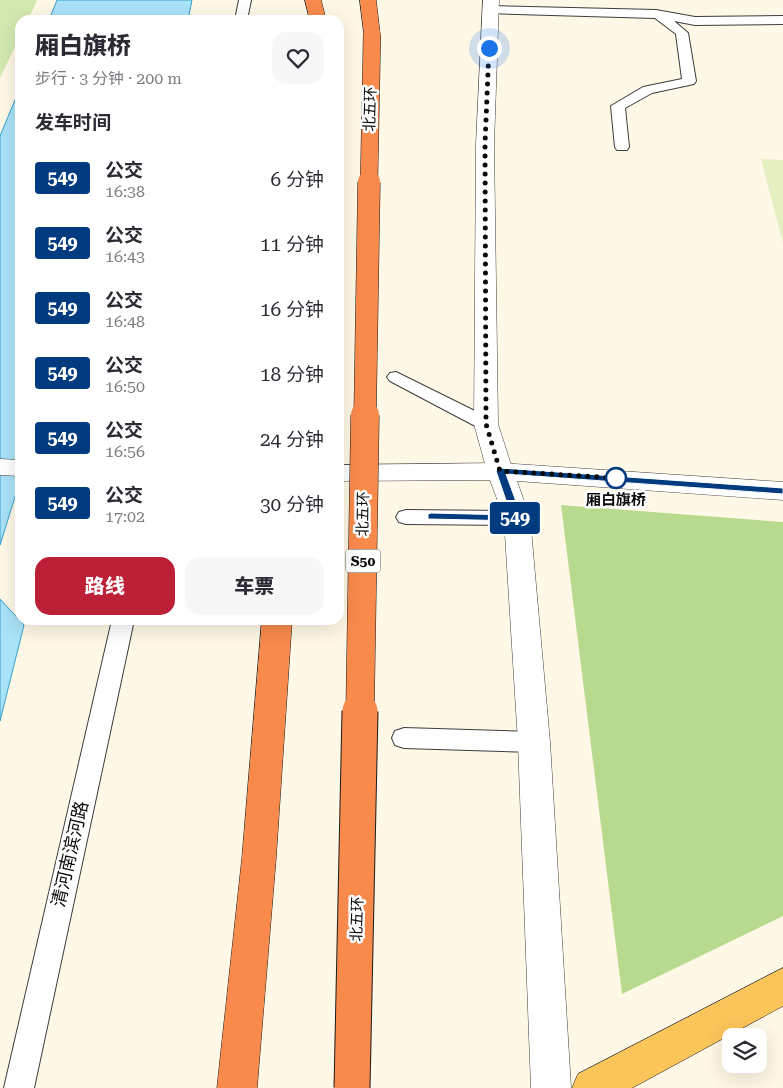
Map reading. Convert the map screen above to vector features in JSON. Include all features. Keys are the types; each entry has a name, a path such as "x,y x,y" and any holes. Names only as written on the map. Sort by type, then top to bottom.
{"highway":[{"path":"313,0 318,15"},
{"path":"320,15 321,0"},
{"name":"北五环","path":"352,1088 359,860 367,227 372,34 368,0"},
{"path":"237,1088 259,858 277,625"}],"main road":[{"path":"592,1088 783,986"}],"street":[{"path":"491,5 485,144 486,424 517,518 534,742 551,1088"},
{"path":"0,467 15,468"},
{"path":"344,473 500,471 783,491"}],"lane":[{"path":"242,15 244,0"},
{"path":"622,147 618,106 648,90 689,81 682,32 656,14 653,0"},
{"path":"491,5 656,14 695,21 783,20"},
{"path":"396,377 486,424"},
{"path":"406,517 517,518"},
{"name":"清河南滨河路","path":"19,1088 123,625"},
{"path":"404,738 534,742"}],"green space":[{"path":"0,0 37,0 30,15 15,15 15,46 0,78"},
{"path":"761,159 783,160 783,243"},
{"path":"561,505 783,522 783,916 622,994"}],"water":[{"path":"57,0 192,0 189,15 51,15"},
{"path":"15,100 15,497 0,545 0,136"},
{"path":"0,599 15,615 15,625 24,625 0,721"}],"bus line":[{"name":"549","path":"431,516 517,518 500,471 783,491"}],"place":[{"name":"厢白旗桥","path":"616,478"}],"route":[{"path":"489,48 485,144 486,424 500,471 616,478"}]}
